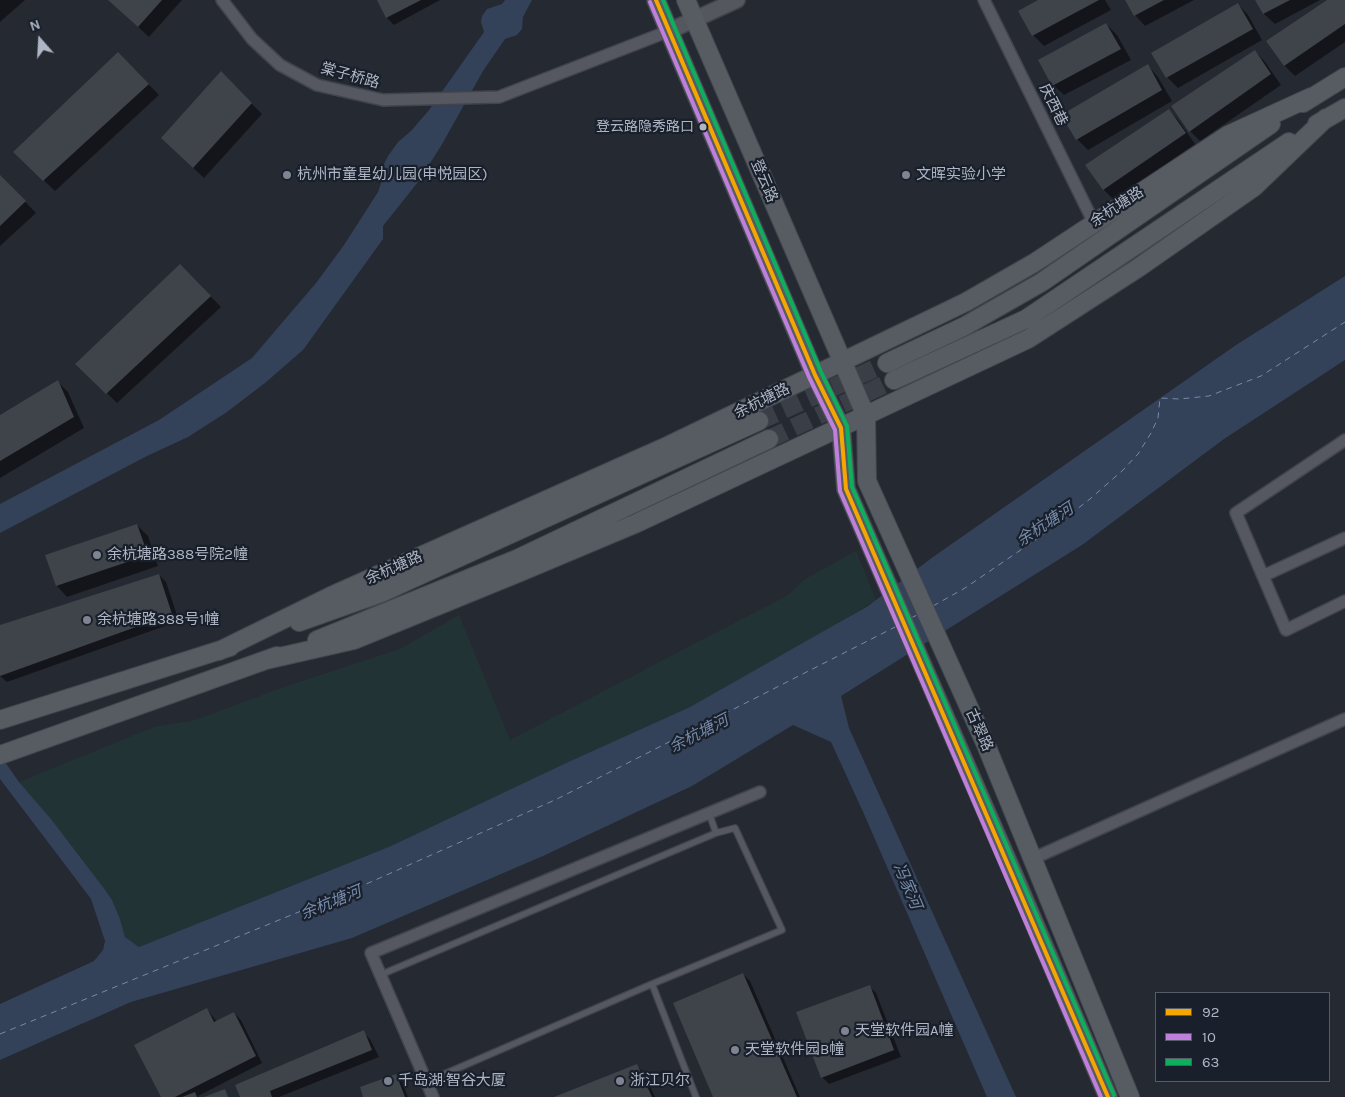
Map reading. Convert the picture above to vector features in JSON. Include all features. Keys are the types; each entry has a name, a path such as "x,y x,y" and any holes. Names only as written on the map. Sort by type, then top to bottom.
{"main road":[{"name":"登云路","path":"656,0 815,375"},
{"name":"登云路","path":"686,0 842,362"},
{"name":"余杭塘路","path":"887,363 965,326 1042,282 1311,97 1345,77"},
{"name":"余杭塘路","path":"219,651 331,596 663,448 966,302 1034,263 1228,135 1311,97"},
{"path":"894,380 1026,319 1326,118 1345,108"},
{"path":"266,660 354,640 636,523 1028,339 1130,273 1254,187 1326,118"},
{"name":"古翠路","path":"842,362 866,416 867,481 986,745 1130,1097"},
{"name":"古翠路","path":"815,375 841,428 846,489 1108,1097"},
{"name":"余杭塘路","path":"0,720 219,651 381,593 759,422"},
{"path":"7,752 266,660 519,558 769,439"}],"street":[{"name":"棠子桥路","path":"222,0 252,39 280,65 317,84 383,100 499,97 668,31"},
{"path":"668,31 737,0"},
{"name":"庆西巷","path":"984,0 1094,223"},
{"path":"1345,440 1236,513 1286,630 1345,600"},
{"path":"1263,576 1345,538"},
{"path":"1032,860 1345,719"},
{"path":"433,1097 371,953 760,792"}],"lane":[{"path":"709,813 716,833"},
{"path":"380,975 716,833 735,828 782,930 426,1082"},
{"path":"652,984 696,1097"}],"shaded area":[{"path":"856,551 876,600 812,639 690,707 391,846 139,947 125,937 120,919 103,887 51,819 19,782 154,727 196,720 281,688 400,649 459,615 510,740 788,595 805,579"}],"water":[{"path":"505,0 532,0 523,17 522,29 517,35 505,39 483,71 441,146 418,182 383,226 383,239 303,350 265,383 227,412 188,437 147,456 0,533 0,504 159,420 252,358 316,283 344,245 378,192 383,177 383,166 388,156 398,142 412,130 429,110 484,32 481,22 482,16 487,9 502,4"},
{"path":"1345,276 1345,360 1224,439 1082,545 841,696 849,728 1016,1097 987,1097 831,742 793,725 692,786 543,856 352,938 131,1002 0,1060 0,1004 94,961 103,950 105,941 91,899 0,779 0,755 19,782 51,819 103,887 112,900 125,937 139,947 391,846 690,707 868,606 933,557 1236,345"}],"building":[{"path":"108,0 162,0 138,27"},
{"path":"377,0 421,0 386,18"},
{"path":"1038,0 1099,0 1032,36 1018,11"},
{"path":"1125,0 1164,0 1134,16"},
{"path":"1255,0 1290,0 1263,14"},
{"path":"1327,0 1345,0 1345,24 1284,66 1266,41"},
{"path":"1238,3 1253,29 1166,78 1151,53"},
{"path":"1106,23 1121,49 1052,86 1038,60"},
{"path":"1255,50 1271,74 1189,132 1171,106"},
{"path":"118,52 149,84 43,181 13,152"},
{"path":"1148,64 1162,90 1076,140 1061,115"},
{"path":"221,71 252,103 193,168 161,138"},
{"path":"1169,109 1186,133 1103,190 1085,165"},
{"path":"0,175 26,201 0,226"},
{"path":"180,264 211,296 106,394 75,364"},
{"path":"58,380 74,417 0,461 0,415"},
{"name":"余杭塘路388号院2幢","path":"137,524 148,555 56,586 45,555"},
{"name":"余杭塘路388号1幢","path":"159,574 172,614 0,676 0,625"},
{"name":"天堂软件园B幢","path":"743,973 797,1097 713,1097 673,1003"},
{"name":"天堂软件园A幢","path":"870,985 894,1050 821,1078 796,1012"},
{"path":"207,1008 214,1022 234,1012 256,1056 175,1097 161,1097 134,1045"},
{"path":"364,1030 372,1050 270,1091 272,1097 240,1097 235,1085"},
{"name":"浙江贝尔","path":"637,1064 652,1097 554,1097"},
{"name":"千岛湖·智谷大厦","path":"396,1074 405,1097 363,1097 360,1087"},
{"path":"225,1089 228,1097 204,1097"},
{"path":"195,1092 197,1097 182,1097"}],"ferry route":[{"path":"933,606 965,588 1050,530 1123,470 1138,454 1151,433 1158,418 1160,398 1179,399 1209,396 1261,376 1345,322"},
{"path":"911,618 919,614"},
{"path":"0,1034 355,889 557,799 897,626"}],"tunnel":[{"path":"759,421 887,363"},
{"path":"769,439 894,380"}],"transit line":[{"name":"92","path":"656,0 815,375 841,428 846,489 1108,1097"},
{"name":"63","path":"663,0 821,372 847,426 852,487 1114,1095"},
{"name":"10","path":"650,2 809,377 835,430 840,491 1101,1097"}],"place":[{"name":"登云路隐秀路口","path":"703,127"},
{"name":"杭州市童星幼儿园(申悦园区)","path":"287,175"},
{"name":"文晖实验小学","path":"906,175"},
{"name":"余杭塘路388号院2幢","path":"97,555"},
{"name":"余杭塘路388号1幢","path":"87,620"},
{"name":"天堂软件园A幢","path":"845,1031"},
{"name":"天堂软件园B幢","path":"735,1050"},
{"name":"千岛湖·智谷大厦","path":"388,1081"},
{"name":"浙江贝尔","path":"620,1081"}],"water label":[{"name":"余杭塘河","path":"1045,525"},
{"name":"余杭塘河","path":"699,734"},
{"name":"冯家河","path":"907,886"},
{"name":"余杭塘河","path":"331,903"}]}
